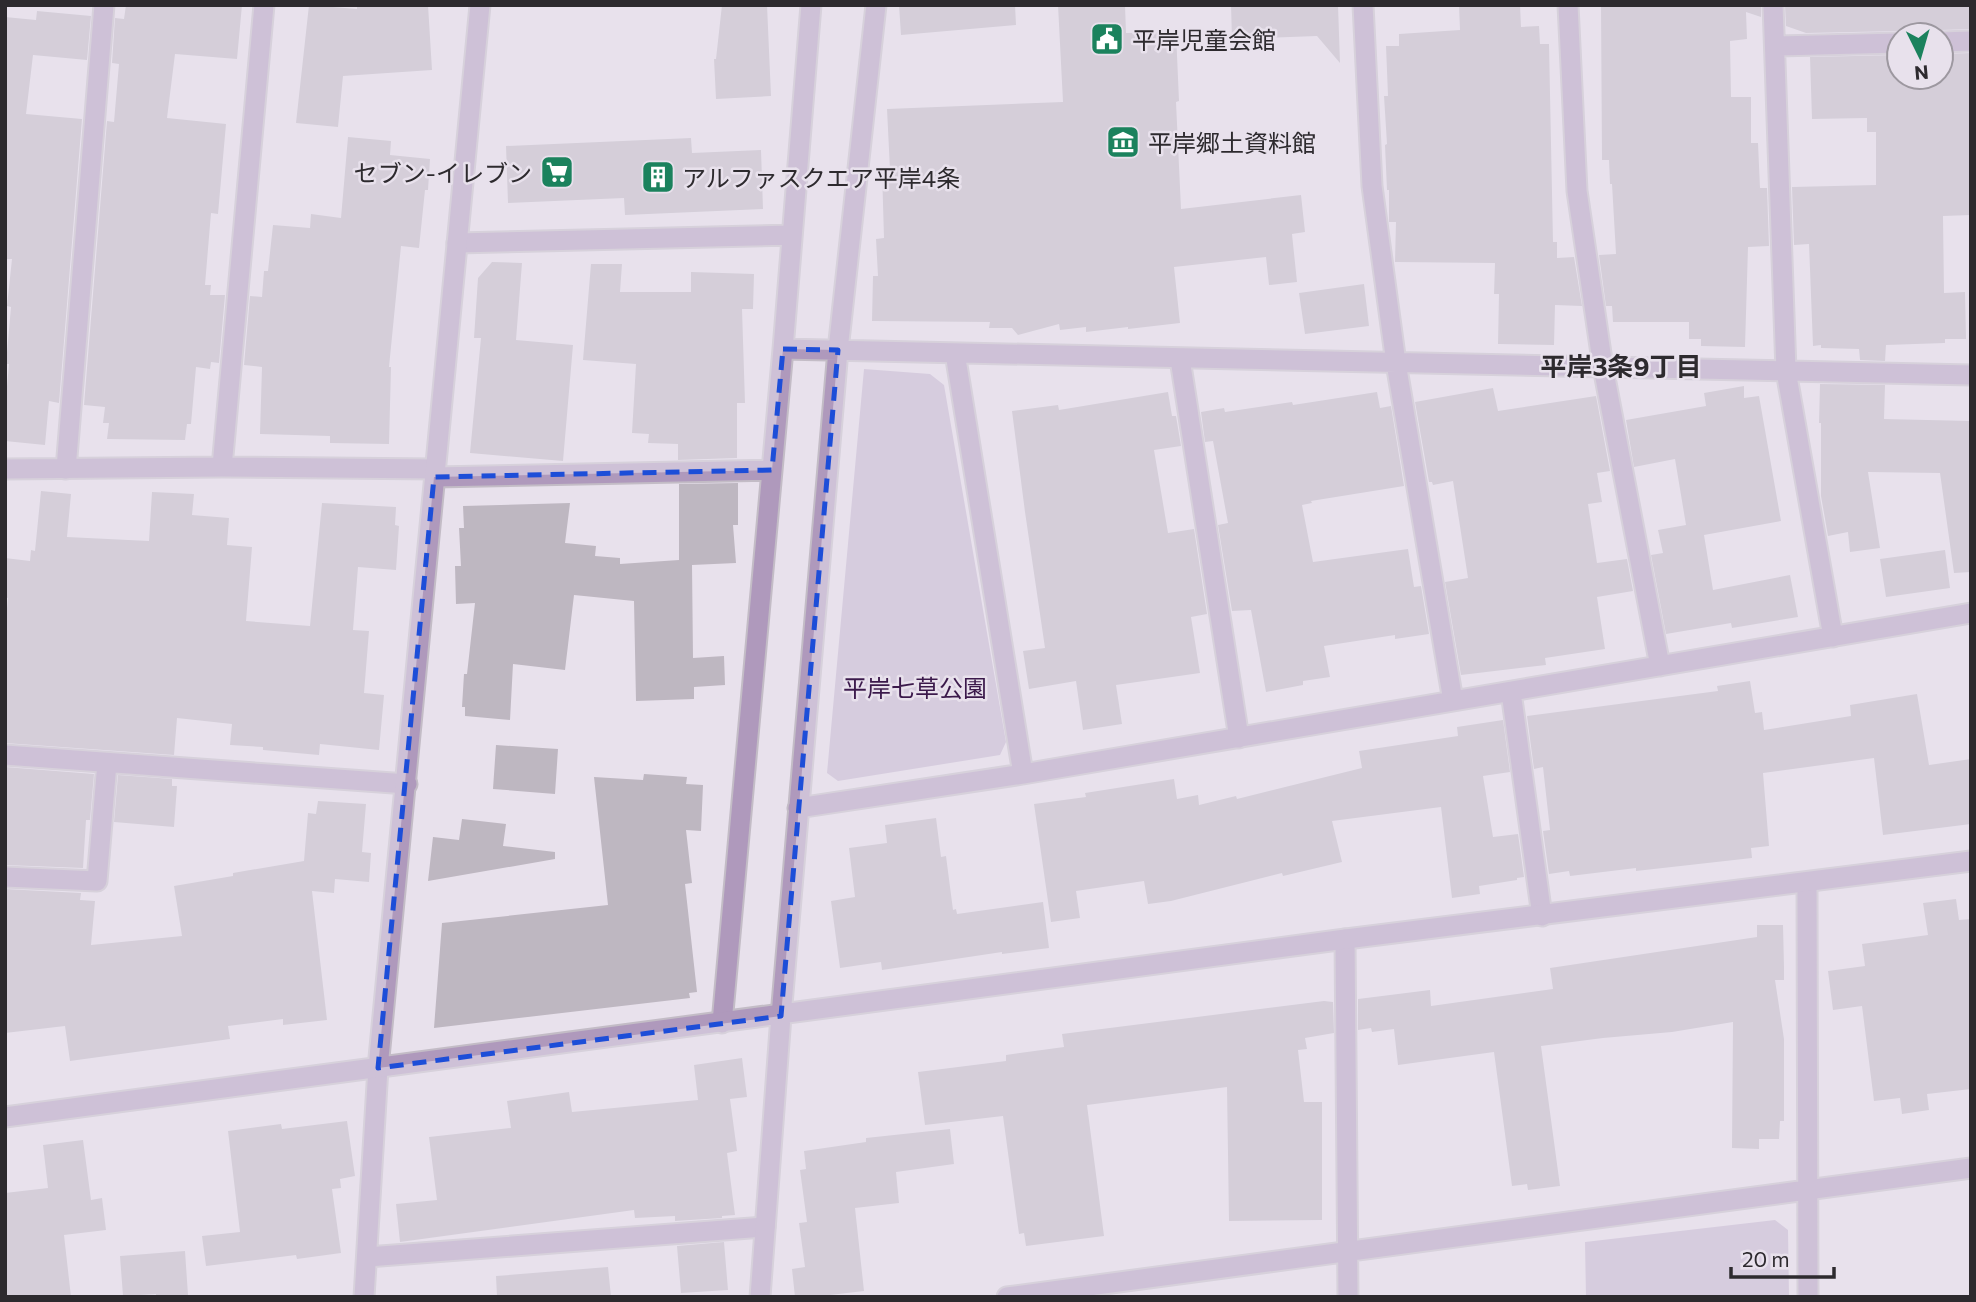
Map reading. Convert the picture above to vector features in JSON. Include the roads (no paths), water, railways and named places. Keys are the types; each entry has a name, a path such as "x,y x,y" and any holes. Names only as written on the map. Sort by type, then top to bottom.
{"street":[{"path":"66,469 103,5"},
{"path":"222,467 264,5"},
{"path":"364,1297 378,1069 480,5"},
{"path":"722,1023 811,5"},
{"path":"760,1297 780,1016 838,349 876,5"},
{"path":"1363,5 1372,186 1396,363 1453,701"},
{"path":"1568,5 1577,191 1604,367 1660,666"},
{"path":"1773,5 1786,370 1833,637"},
{"path":"1775,46 1885,43"},
{"path":"457,243 792,235"},
{"path":"783,349 1971,375"},
{"path":"955,353 1023,774"},
{"path":"1180,359 1239,738"},
{"path":"5,469 222,467 435,473 772,470"},
{"path":"798,808 1023,774 1971,613"},
{"path":"1511,692 1542,916"},
{"path":"5,755 407,784"},
{"path":"5,877 97,881 107,763"},
{"path":"5,1117 1345,939 1971,861"},
{"path":"1807,883 1808,1297"},
{"path":"1345,939 1348,1297"},
{"path":"1007,1297 1971,1168"},
{"path":"367,1257 765,1227"}],"place":[{"name":"平岸児童会館","path":"1107,39"},
{"name":"平岸郷土資料館","path":"1123,142"},
{"name":"セブン-イレブン","path":"557,172"},
{"name":"アルファスクエア平岸4条","path":"658,177"}],"district":[{"name":"平岸3条9丁目","path":"1621,365"}],"park label":[{"name":"平岸七草公園","path":"915,687"}]}
